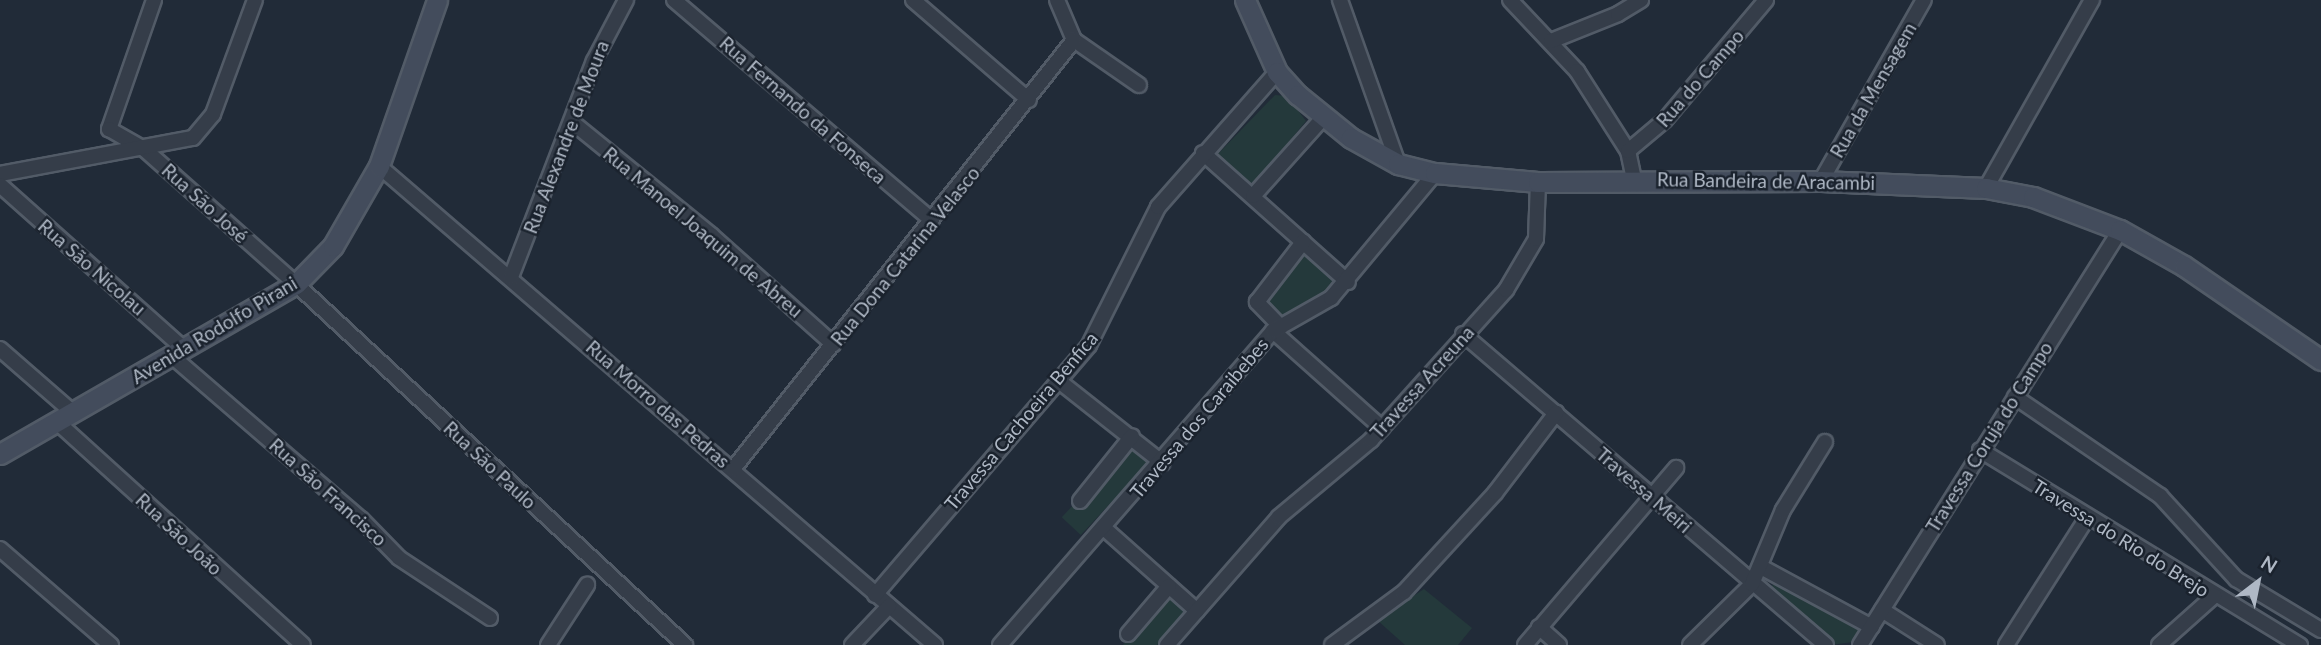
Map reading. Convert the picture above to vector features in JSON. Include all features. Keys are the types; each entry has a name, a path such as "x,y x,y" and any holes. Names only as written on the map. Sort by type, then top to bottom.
{"main road":[{"name":"Avenida Rodolfo Pirani","path":"0,454 296,284 333,246 379,166 437,0"},
{"name":"Rua Bandeira de Aracambi","path":"1245,0 1277,72 1324,117 1351,138 1398,163 1435,173 1538,181 1821,181 1986,188 2065,207 2120,230 2184,266 2321,360"}],"street":[{"name":"Rua São José","path":"154,0 109,129 145,149 296,284"},
{"path":"0,174 193,138 207,124 255,0"},
{"name":"Rua Alexandre de Moura","path":"511,277 606,34 626,0"},
{"name":"Rua Fernando da Fonseca","path":"674,0 932,220"},
{"path":"913,0 1030,100"},
{"path":"1057,0 1074,40 1139,85"},
{"path":"1340,0 1398,163"},
{"path":"1510,0 1552,41 1577,71 1628,151 1634,179"},
{"path":"1552,41 1618,14 1641,0"},
{"name":"Rua da Mensagem","path":"1821,181 1924,0"},
{"path":"1986,188 2092,0"},
{"name":"Rua do Campo","path":"1628,151 1665,120 1761,2"},
{"name":"Rua Dona Catarina Velasco","path":"733,469 1030,100 1074,40"},
{"name":"Travessa Cachoeira Benfica","path":"875,595 1059,381 1103,321 1145,227 1203,153 1277,72"},
{"path":"1252,196 1324,117"},
{"name":"Rua Manoel Joaquim de Abreu","path":"572,122 711,235 833,344"},
{"path":"1203,153 1348,282"},
{"name":"Rua Morro das Pedras","path":"379,166 935,645"},
{"name":"Travessa dos Caraibebes","path":"1000,645 1163,463 1277,329 1312,312 1348,282 1435,173"},
{"name":"Travessa Acreuna","path":"1167,645 1279,517 1382,428 1463,334 1506,290 1530,257 1536,239 1538,181"},
{"name":"Rua São Nicolau","path":"0,185 178,353"},
{"name":"Travessa Coruja do Campo","path":"1860,645 2120,230"},
{"path":"1303,242 1257,302 1277,329 1382,428"},
{"name":"Rua São Paulo","path":"296,284 685,645"},
{"name":"Travessa Meiri","path":"1463,334 1826,645"},
{"name":"Rua São João","path":"0,349 64,416 303,645"},
{"name":"Rua São Francisco","path":"178,353 361,519 399,558 490,618"},
{"path":"1059,381 1163,463"},
{"path":"2015,397 2160,496 2236,579 2321,630"},
{"path":"1341,642 1404,592 1495,493 1556,413"},
{"path":"1080,501 1132,436"},
{"path":"1690,645 1752,584 1783,510 1825,442"},
{"name":"Travessa do Rio do Brejo","path":"1980,450 2087,518 2300,645"},
{"path":"1525,645 1676,468"},
{"path":"2006,645 2087,518"},
{"path":"1104,529 1197,611"},
{"path":"0,549 111,645"},
{"path":"1761,566 1872,627"},
{"path":"2159,645 2219,598 2236,579"},
{"path":"548,645 587,585"},
{"path":"1128,634 1169,586"},
{"path":"852,645 889,606"},
{"path":"1881,610 1937,645"},
{"path":"1539,627 1559,645"}],"green space":[{"path":"1275,95 1287,96 1306,121 1258,180 1246,185 1215,157"},
{"path":"1305,251 1339,277 1318,301 1284,317 1277,315 1262,302"},
{"path":"1132,442 1151,460 1081,535 1062,517"},
{"path":"1777,580 1861,629 1853,642 1831,645 1766,593"},
{"path":"1171,588 1191,605 1157,645 1123,645"},
{"path":"1424,589 1472,628 1458,645 1405,645 1377,620"}]}
